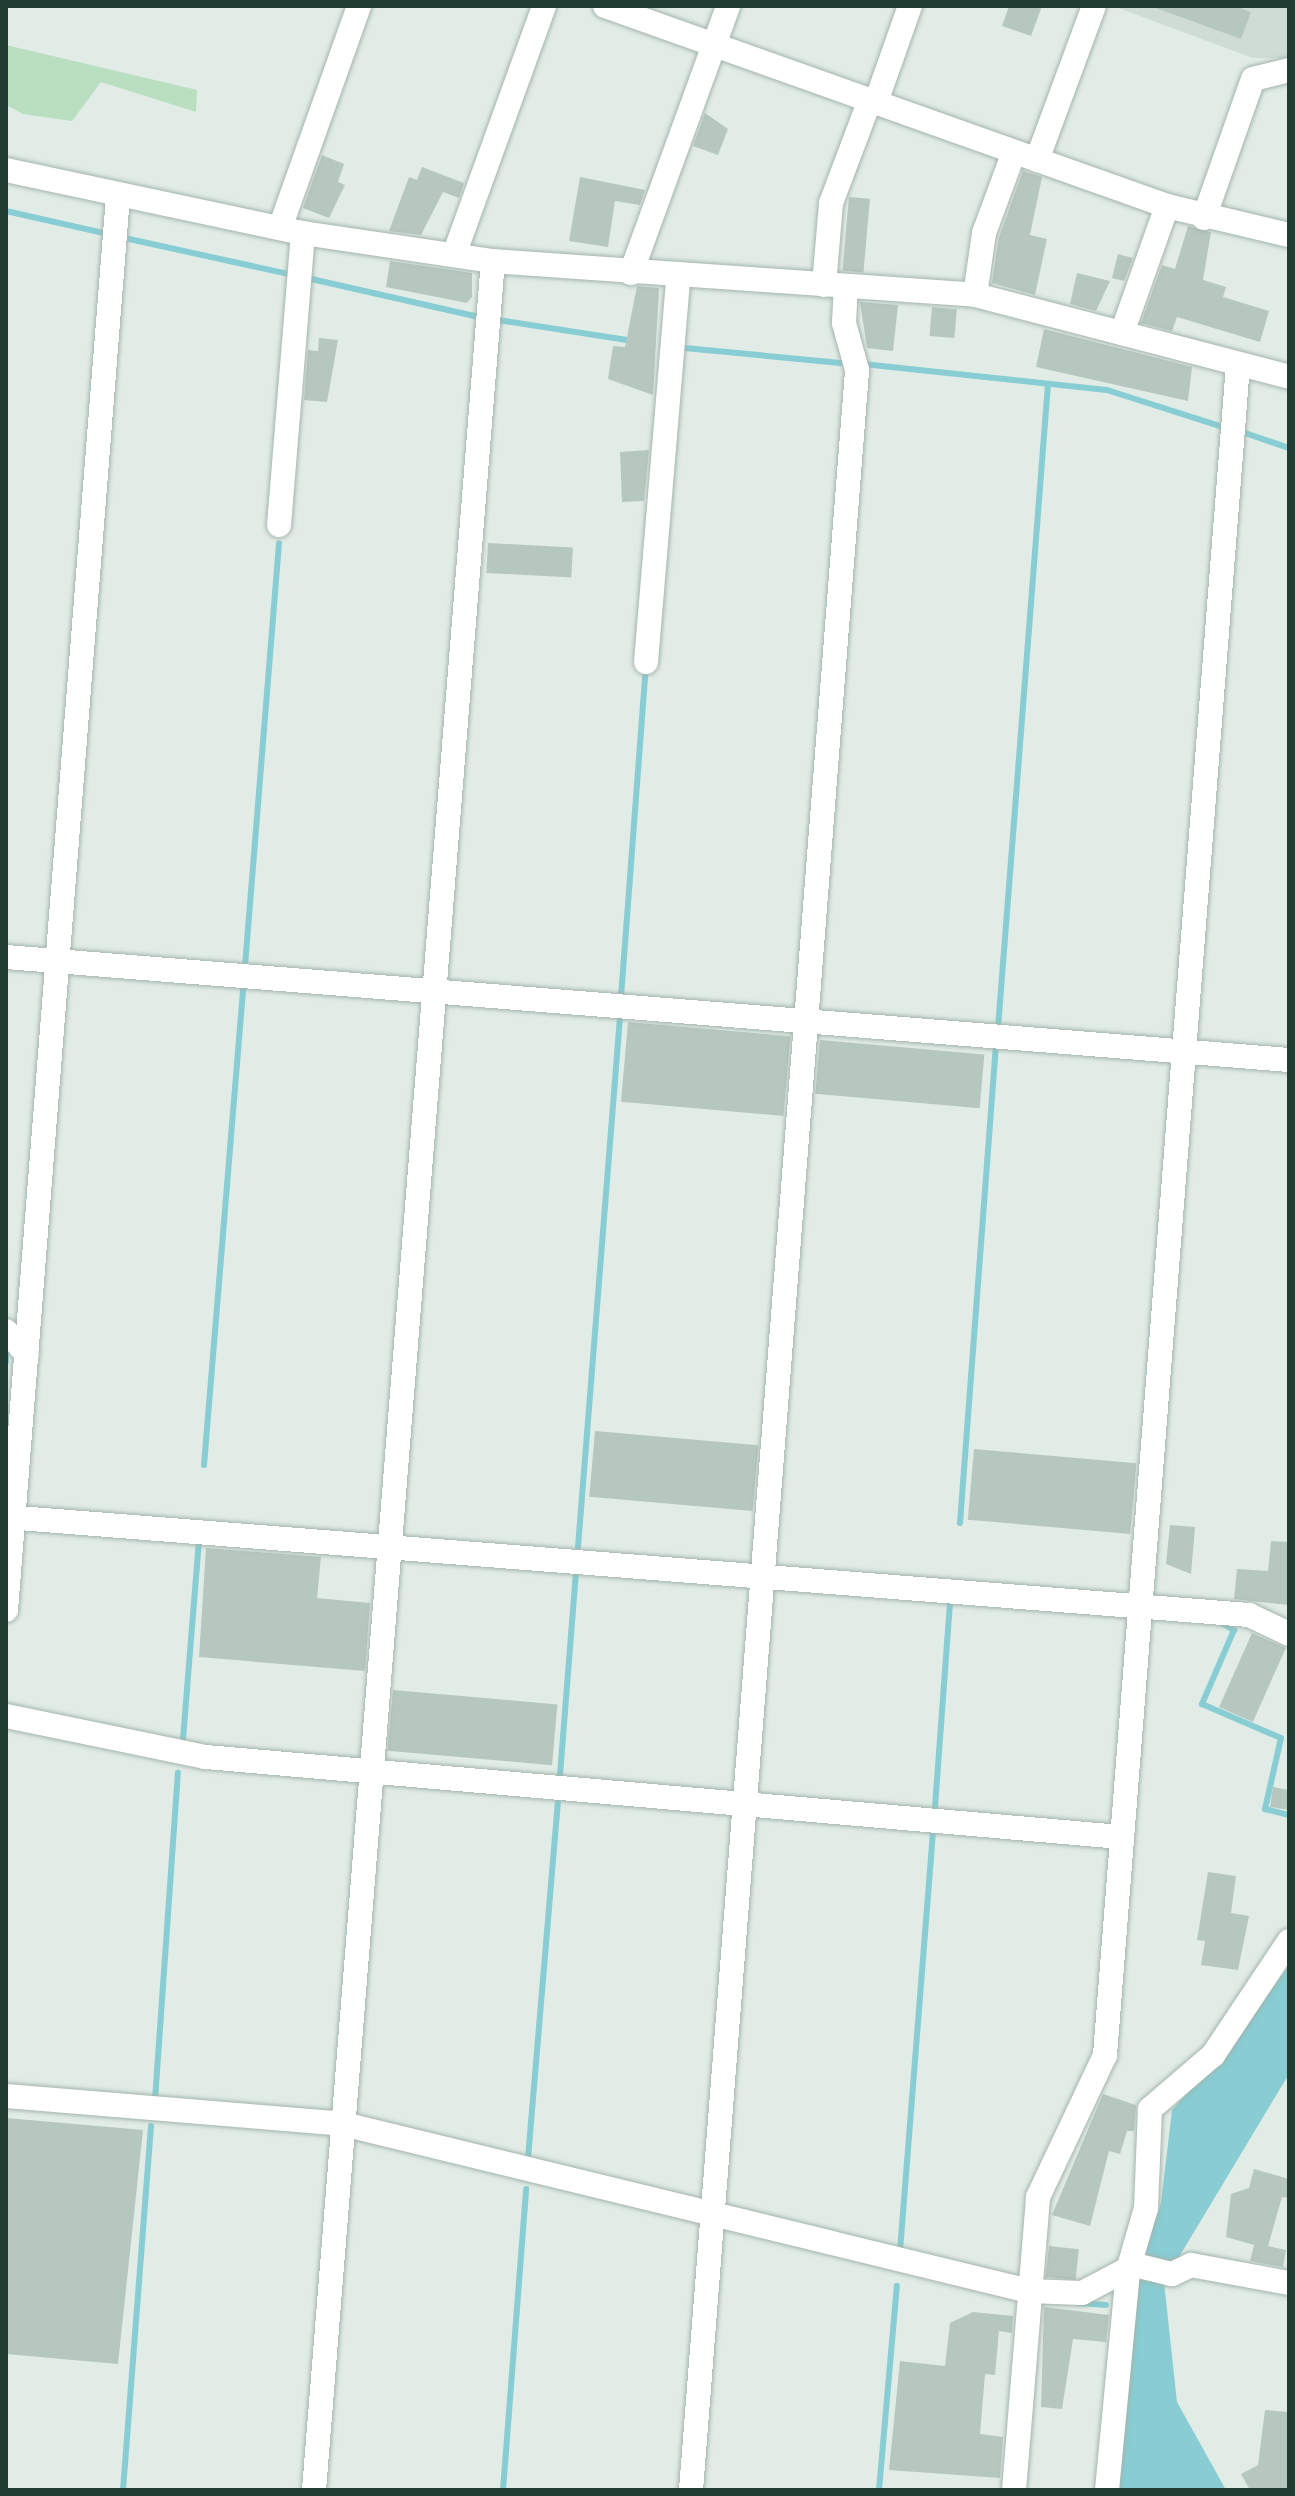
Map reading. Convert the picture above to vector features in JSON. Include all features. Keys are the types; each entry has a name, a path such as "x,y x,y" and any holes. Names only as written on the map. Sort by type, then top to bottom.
{"street":[{"path":"279,525 292,230 359,6"},
{"path":"454,255 544,6"},
{"path":"605,6 1167,206 1204,218 1289,235"},
{"path":"631,273 728,6"},
{"path":"691,2490 857,370 835,285 831,203 910,6"},
{"path":"975,295 984,233 1026,156 1094,6"},
{"path":"1204,218 1253,79 1289,70"},
{"path":"6,170 118,196 292,230 493,261 678,278 975,295 1289,377"},
{"path":"6,1610 10,1517 27,1354 118,196"},
{"path":"1122,333 1167,206"},
{"path":"314,2490 493,261"},
{"path":"646,662 678,278"},
{"path":"1014,2490 1038,2197 1102,2070 1238,364"},
{"path":"6,957 1289,1060"},
{"path":"6,1331 27,1354"},
{"path":"10,1517 1249,1615 1289,1634"},
{"path":"6,1716 206,1757 1121,1837"},
{"path":"1107,2490 1132,2268 1146,2208 1150,2109 1213,2055 1289,1941"},
{"path":"6,2096 343,2124 1029,2291 1082,2293 1132,2268 1172,2274 1191,2265 1289,2283"}],"shaded area":[{"path":"1113,6 1289,6 1289,58 1253,58"}],"green space":[{"path":"6,45 197,90 196,112 101,82 72,121 23,114 6,105"}],"water":[{"path":"1289,1965 1289,2074 1164,2282 1177,2402 1226,2490 1115,2490 1137,2274 1161,2203 1172,2110 1241,2033"}],"building":[{"path":"1009,6 1042,6 1031,36 1002,26"},
{"path":"1235,6 1251,12 1241,39 1156,8"},
{"path":"705,113 728,129 718,155 693,146"},
{"path":"322,155 344,164 338,182 345,185 329,218 303,208"},
{"path":"422,167 464,183 459,198 443,192 421,235 389,231 409,177 417,180"},
{"path":"1023,171 1042,177 1030,235 1047,239 1035,295 992,283 999,237"},
{"path":"580,177 645,190 640,205 615,201 608,247 569,241"},
{"path":"849,197 870,199 863,273 843,271"},
{"path":"1188,226 1211,232 1203,280 1226,287 1223,297 1269,311 1260,342 1177,317 1172,331 1141,323 1162,265 1175,269"},
{"path":"1118,254 1133,258 1124,281 1112,278"},
{"path":"390,261 472,273 472,297 467,303 386,287"},
{"path":"1077,273 1110,281 1096,311 1070,304"},
{"path":"637,286 659,288 653,395 608,379 613,346 625,347"},
{"path":"860,302 898,305 893,351 867,348"},
{"path":"932,307 957,309 954,338 929,336"},
{"path":"1044,329 1192,367 1188,401 1036,367"},
{"path":"319,338 338,340 327,402 304,400 308,350 318,351"},
{"path":"649,450 644,501 622,502 620,452"},
{"path":"488,543 573,547 571,577 486,573"},
{"path":"628,1022 790,1036 783,1116 621,1102"},
{"path":"820,1040 984,1054 980,1108 815,1094"},
{"path":"595,1431 758,1445 753,1511 589,1497"},
{"path":"974,1449 1136,1463 1130,1534 968,1520"},
{"path":"1170,1525 1195,1527 1191,1574 1166,1564"},
{"path":"1271,1541 1289,1542 1289,1605 1234,1599 1237,1569 1268,1571"},
{"path":"206,1548 321,1557 317,1598 370,1603 365,1671 199,1657"},
{"path":"1252,1633 1286,1648 1253,1722 1219,1707"},
{"path":"393,1690 557,1704 552,1765 388,1751"},
{"path":"1273,1787 1289,1790 1289,1810 1270,1807"},
{"path":"1208,1872 1236,1876 1231,1913 1249,1916 1238,1970 1201,1965 1205,1941 1197,1940"},
{"path":"1103,2094 1136,2105 1134,2131 1127,2131 1120,2154 1109,2151 1090,2226 1052,2215"},
{"path":"6,2118 143,2130 118,2364 6,2354"},
{"path":"1254,2169 1289,2179 1289,2198 1282,2197 1268,2246 1286,2250 1283,2267 1250,2261 1254,2245 1226,2237 1231,2194 1249,2188"},
{"path":"1049,2246 1079,2249 1076,2280 1046,2277"},
{"path":"1044,2307 1109,2315 1106,2342 1073,2339 1062,2409 1041,2407"},
{"path":"973,2312 1013,2316 1012,2333 999,2331 995,2375 985,2374 980,2434 1003,2437 1000,2478 889,2470 900,2361 945,2366 950,2323"},
{"path":"1265,2410 1289,2412 1289,2490 1250,2490 1241,2474 1258,2465"}],"waterway":[{"path":"6,211 108,234"},
{"path":"120,237 288,274"},
{"path":"307,278 478,317"},
{"path":"498,320 633,341"},
{"path":"685,348 840,363"},
{"path":"863,364 1107,390 1223,427"},
{"path":"998,1028 1048,384"},
{"path":"1242,432 1289,448"},
{"path":"245,966 279,543"},
{"path":"621,997 645,676"},
{"path":"204,1465 243,986"},
{"path":"578,1547 620,1017"},
{"path":"960,1523 996,1046"},
{"path":"6,1350 6,1362"},
{"path":"183,1739 199,1542"},
{"path":"560,1775 576,1573"},
{"path":"935,1807 950,1601"},
{"path":"1223,1624 1234,1630 1202,1704 1281,1738 1265,1809 1289,1815"},
{"path":"155,2100 178,1773"},
{"path":"528,2158 558,1802"},
{"path":"900,2251 933,1834"},
{"path":"123,2490 151,2126"},
{"path":"503,2490 526,2189"},
{"path":"879,2490 897,2286"},
{"path":"1079,2303 1106,2305"}]}
